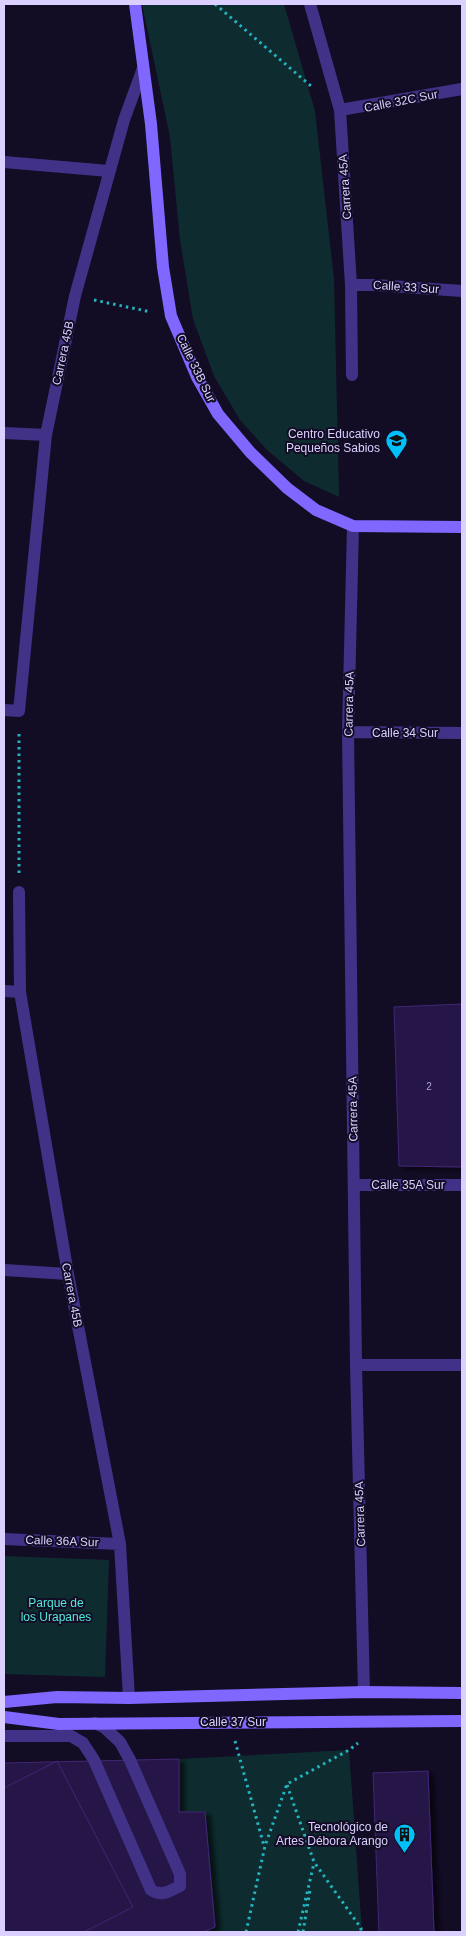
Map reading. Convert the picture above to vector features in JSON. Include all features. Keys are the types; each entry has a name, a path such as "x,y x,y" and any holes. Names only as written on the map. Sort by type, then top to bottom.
{"main road":[{"name":"Carrera 45B","path":"135,4 143,68"},
{"name":"Calle 33B Sur","path":"143,68 151,124 163,267 172,316 197,377 218,414 250,452 287,488 316,510 353,526 462,527"},
{"name":"Calle 37 Sur","path":"4,1702 57,1697 129,1698 364,1692 462,1693"},
{"name":"Calle 37 Sur","path":"4,1717 59,1724 462,1720"}],"street":[{"name":"Carrera 45A","path":"310,4 340,110 351,285 352,375"},
{"name":"Carrera 45B","path":"19,711 46,435 75,296 124,120 143,68"},
{"name":"Calle 32C Sur","path":"340,110 462,89"},
{"path":"4,162 109,171"},
{"name":"Calle 33 Sur","path":"351,285 462,291"},
{"path":"4,433 46,435"},
{"name":"Carrera 45A","path":"353,526 348,732 356,1365 364,1692"},
{"path":"4,710 19,711"},
{"name":"Calle 34 Sur","path":"348,732 462,733"},
{"name":"Carrera 45B","path":"19,892 20,992 68,1274 120,1544 129,1698"},
{"path":"4,991 20,992"},
{"name":"Calle 35A Sur","path":"354,1185 462,1185"},
{"path":"4,1270 68,1274"},
{"path":"356,1365 462,1365"},
{"name":"Calle 36A Sur","path":"4,1539 120,1544"},
{"path":"4,1736 71,1736 82,1743 94,1760 151,1890 156,1894 164,1894 180,1886 180,1874 130,1760 120,1742 105,1728 95,1723"}],"path":[{"path":"215,4 340,110"},
{"path":"75,296 172,316"},
{"path":"19,711 19,892"},
{"path":"234,1739 265,1846"},
{"path":"246,1932 265,1846 287,1784 350,1750 361,1740"},
{"path":"287,1784 314,1862 362,1928 361,1932"},
{"path":"298,1932 314,1862"},
{"path":"303,1932 314,1862"}],"green space":[{"path":"142,4 284,4 315,111 334,279 339,497 304,481 267,450 240,420 214,376 193,319 180,240 170,137"},
{"name":"Parque de los Urapanes","path":"4,1556 109,1560 105,1677 4,1674"},
{"path":"349,1750 362,1932 203,1932 215,1927 205,1812 179,1812 179,1759"}],"building":[{"path":"462,1004 462,1167 399,1166 394,1007"},
{"path":"179,1759 179,1812 205,1812 215,1927 203,1932 4,1932 4,1763"},
{"path":"57,1761 133,1907 84,1932 4,1932 4,1788"},
{"name":"Tecnológico de Artes Débora Arango","path":"428,1771 434,1932 379,1932 373,1773"}],"place":[{"name":"Centro Educativo Pequeños Sabios","path":"396,460"},
{"name":"Tecnológico de Artes Débora Arango","path":"404,1853"}]}
